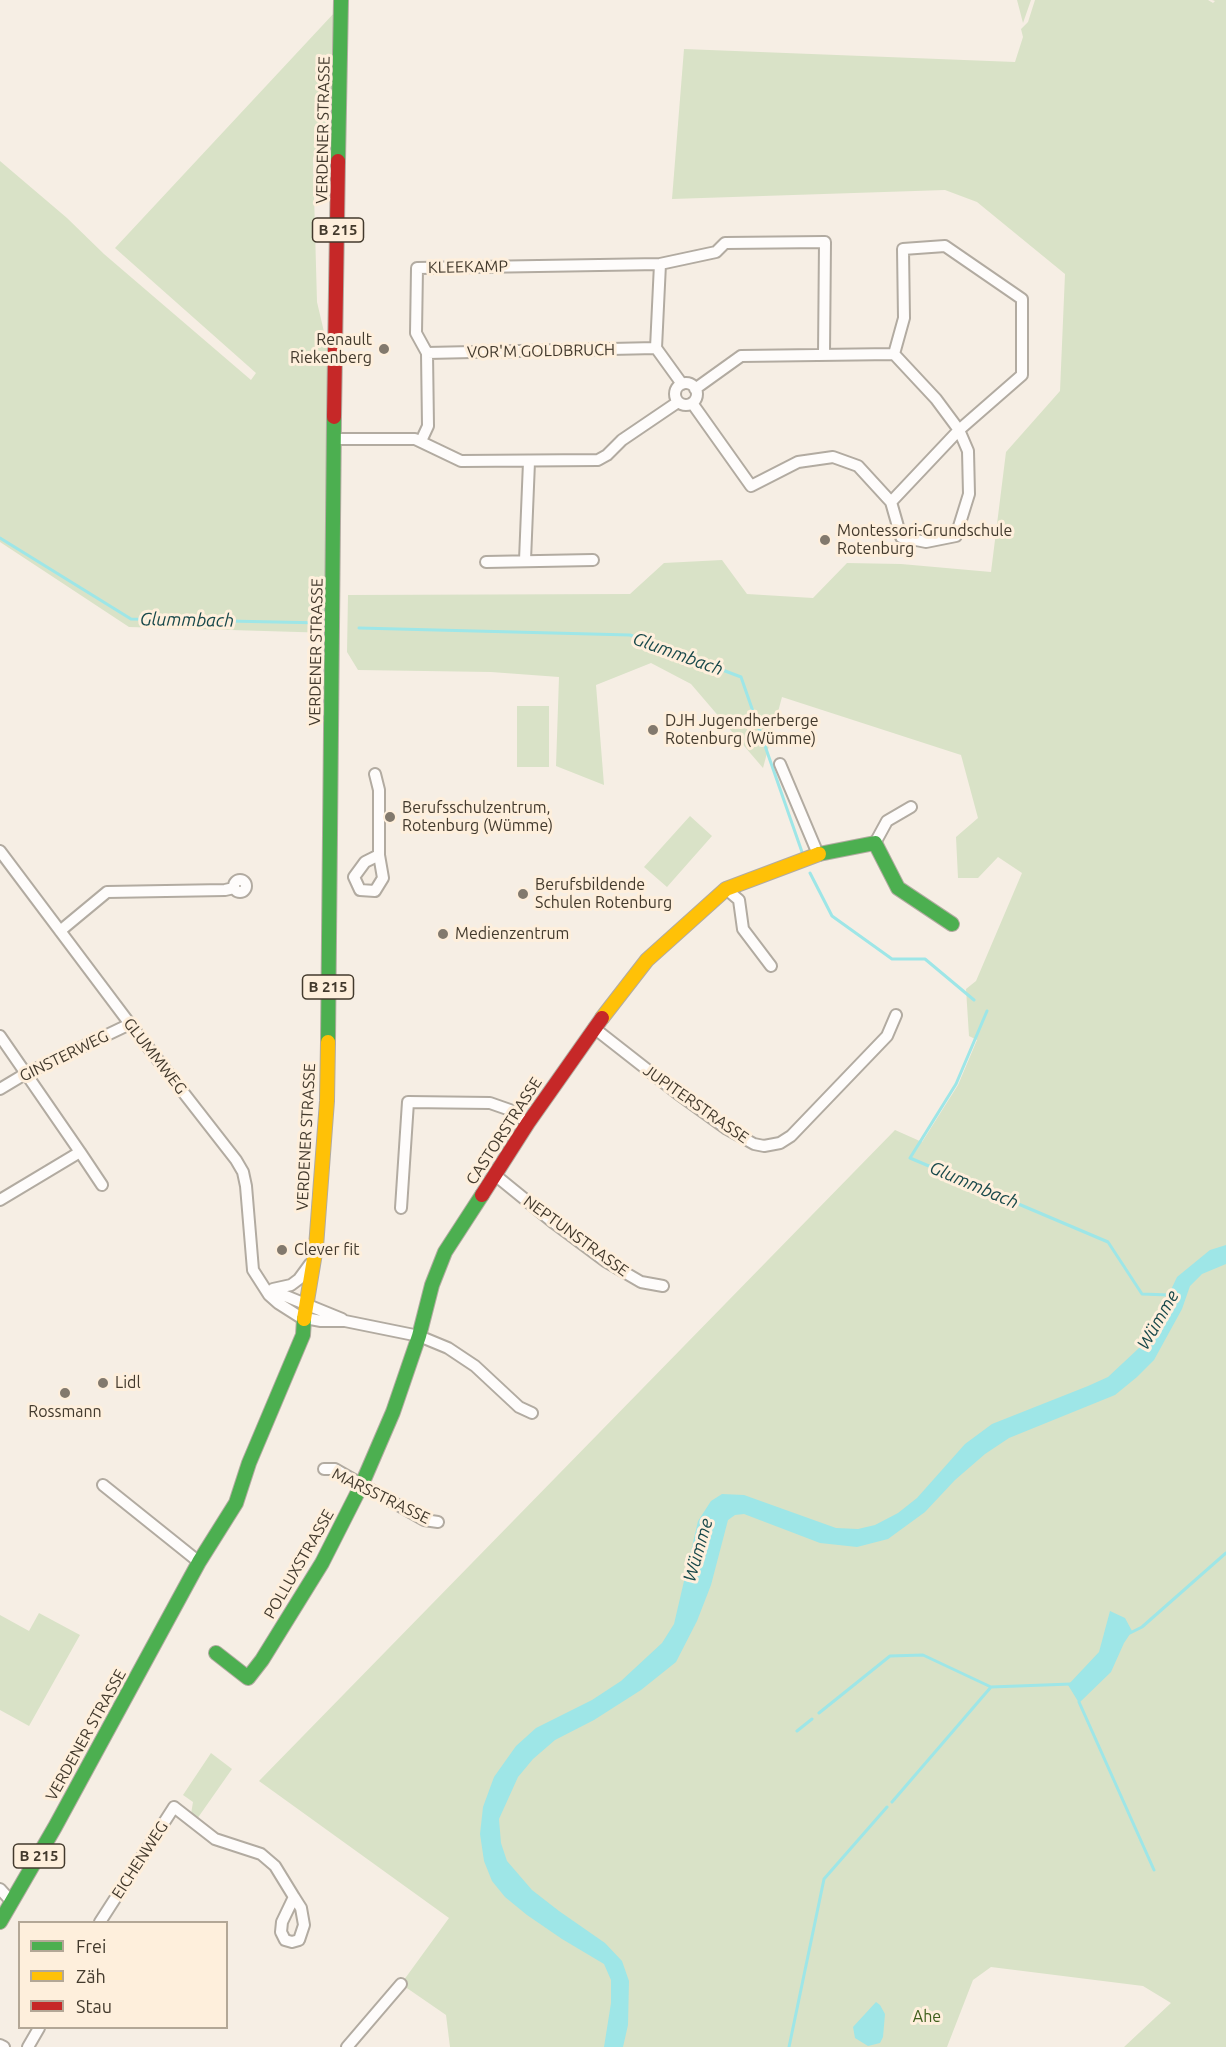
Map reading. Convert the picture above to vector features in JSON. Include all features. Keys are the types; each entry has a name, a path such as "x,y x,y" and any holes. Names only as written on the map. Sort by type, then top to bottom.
{"main road":[{"name":"VERDENER STRASSE","path":"0,1922 50,1836 199,1562 236,1503 249,1462 303,1335 302,1318 314,1259 327,1101 341,0"},
{"path":"726,889 818,854 874,843 898,888 952,924"},
{"name":"CASTORSTRASSE","path":"419,1336 437,1268 445,1252 528,1123 594,1028 647,960 726,889"},
{"name":"POLLUXSTRASSE","path":"216,1653 248,1678 262,1660 322,1563 362,1484 419,1336"}],"street":[{"path":"678,402 685,405 692,403 697,396 692,385 682,384 656,348 660,264 716,252 725,243 825,242 824,354"},
{"path":"891,502 958,430 1022,375 1022,299 945,246 903,249 904,318 894,354"},
{"name":"KLEEKAMP","path":"421,441 428,426 427,353 416,333 417,268 660,264"},
{"name":"VOR'M GOLDBRUCH","path":"427,353 656,348"},
{"path":"692,403 751,486 798,462 833,457 858,466 891,502 901,537 926,542 956,536 969,494 968,451 958,430 936,399 894,354 741,356 695,389"},
{"path":"678,402 675,392 682,384"},
{"path":"335,439 415,439 461,462 598,460 607,455 622,440 678,402"},
{"path":"525,560 529,462"},
{"path":"486,562 593,560"},
{"path":"780,764 818,854"},
{"path":"375,774 379,790 379,855"},
{"path":"874,843 887,821 911,807"},
{"name":"GLUMMWEG","path":"0,851 129,1024 213,1129 243,1172 248,1201 253,1270 278,1304 302,1318"},
{"path":"60,931 106,892 234,888"},
{"path":"726,889 739,900 743,929 771,966"},
{"name":"JUPITERSTRASSE","path":"594,1028 676,1093 727,1129 754,1144 764,1146 780,1143 791,1136 887,1036 896,1015"},
{"name":"GINSTERWEG","path":"0,1089 25,1074 129,1024"},
{"path":"0,1036 102,1185"},
{"path":"401,1208 408,1102 490,1103 510,1110 528,1123"},
{"path":"0,1200 80,1152"},
{"name":"NEPTUNSTRASSE","path":"495,1175 605,1261 640,1282 663,1286"},
{"path":"272,1290 291,1285 299,1279 314,1259"},
{"path":"260,1282 272,1290 322,1309 345,1321"},
{"path":"302,1318 345,1321 419,1336 448,1348 475,1366 519,1407 532,1413"},
{"name":"MARSSTRASSE","path":"324,1469 335,1470 424,1520 438,1522"},
{"path":"104,1485 199,1562"},
{"name":"EICHENWEG","path":"101,1921 174,1807 215,1839 261,1854 275,1866 294,1897"},
{"path":"0,1889 11,1901"},
{"path":"347,2047 402,1984"},
{"path":"28,2047 38,2029"},
{"path":"0,2045 4,2047"}],"green space":[{"path":"1017,0 1031,0 1023,23"},
{"name":"Ahe","path":"1035,0 1208,0 1213,3 1215,1 1212,0 1226,0 1226,2047 1124,2047 1171,2003 1143,1986 991,1967 973,1980 947,2047 450,2047 446,2015 401,1984 449,1918 259,1781 895,1130 922,1142 958,1085 977,1040 969,1036 966,989 976,981 1022,873 998,857 978,878 958,878 956,837 978,818 961,755 782,697 763,768 691,684 651,663 596,685 604,785 556,766 559,677 491,672 358,670 347,652 348,595 630,594 664,563 722,560 747,594 813,598 847,563 901,564 991,572 1006,452 1060,391 1065,274 977,202 945,190 672,199 684,49 1015,62 1023,37 1021,29 1028,22"},
{"path":"335,12 333,115 313,158 317,302 336,383 332,633 129,627 0,542 0,161 251,380 256,373 115,248"},
{"path":"517,706 549,706 549,767 517,767"},
{"path":"690,816 712,836 667,887 644,867"},
{"path":"39,1613 80,1635 29,1726 0,1710 0,1615 29,1631"},
{"path":"211,1753 232,1769 197,1819 191,1814 193,1802 183,1795"}],"water":[{"name":"Wümme","path":"1226,1245 1226,1264 1202,1274 1190,1286 1182,1309 1154,1360 1137,1377 1115,1395 1009,1438 985,1454 955,1480 925,1512 888,1539 857,1547 820,1543 744,1514 735,1515 728,1520 711,1585 697,1621 676,1662 641,1690 594,1720 555,1740 533,1759 518,1777 499,1819 501,1843 507,1861 532,1890 605,1943 622,1961 629,1981 628,2025 623,2047 604,2047 611,2003 611,1980 604,1964 562,1939 505,1897 492,1881 484,1861 480,1834 483,1807 494,1777 516,1746 536,1728 592,1700 621,1681 662,1643 674,1624 698,1521 711,1501 722,1494 744,1495 836,1528 858,1529 875,1525 898,1513 917,1498 965,1444 992,1424 1108,1377 1139,1348 1151,1332 1177,1277 1210,1250"},
{"path":"1110,1611 1125,1618 1132,1631 1111,1672 1079,1703 1068,1685 1099,1652"},
{"path":"876,2002 885,2014 883,2037 880,2043 868,2046 855,2038 853,2027"}],"waterway":[{"name":"Glummbach","path":"0,538 131,619 324,623"},
{"name":"Glummbach","path":"359,628 630,635 741,677 802,852"},
{"name":"Glummbach","path":"810,873 832,916 892,959 925,959 974,1000"},
{"name":"Glummbach","path":"987,1011 956,1084 910,1158 1108,1242 1142,1294 1169,1295"},
{"path":"1130,1633 1142,1627 1226,1553"},
{"path":"819,1713 890,1656 923,1655 991,1687"},
{"path":"892,1802 991,1687 1071,1684"},
{"path":"1079,1702 1154,1870"},
{"path":"797,1731 812,1719"},
{"path":"789,2047 824,1879 887,1807"}],"traffic: fast":[{"path":"338,161 341,0"},
{"path":"328,1042 334,417"},
{"path":"819,854 875,843 898,888 952,924"},
{"path":"216,1653 248,1678 262,1660 322,1563 362,1484 393,1412 419,1336 432,1285 445,1252 482,1195"},
{"path":"0,1922 55,1827 199,1562 236,1503 249,1463 303,1335 304,1319"}],"traffic: slow":[{"path":"602,1018 647,960 726,889 819,854"},
{"path":"304,1319 316,1247 327,1101 328,1042"}],"traffic: jam":[{"path":"334,417 338,161"},
{"path":"482,1195 528,1123 602,1018"}],"place":[{"name":"Renault Riekenberg","path":"384,349"},
{"name":"Montessori-Grundschule Rotenburg","path":"825,540"},
{"name":"DJH Jugendherberge Rotenburg (Wümme)","path":"653,730"},
{"name":"Berufsschulzentrum, Rotenburg (Wümme)","path":"390,817"},
{"name":"Berufsbildende Schulen Rotenburg","path":"523,894"},
{"name":"Medienzentrum","path":"443,934"},
{"name":"Clever fit","path":"282,1250"},
{"name":"Lidl","path":"103,1383"},
{"name":"Rossmann","path":"65,1393"}]}
